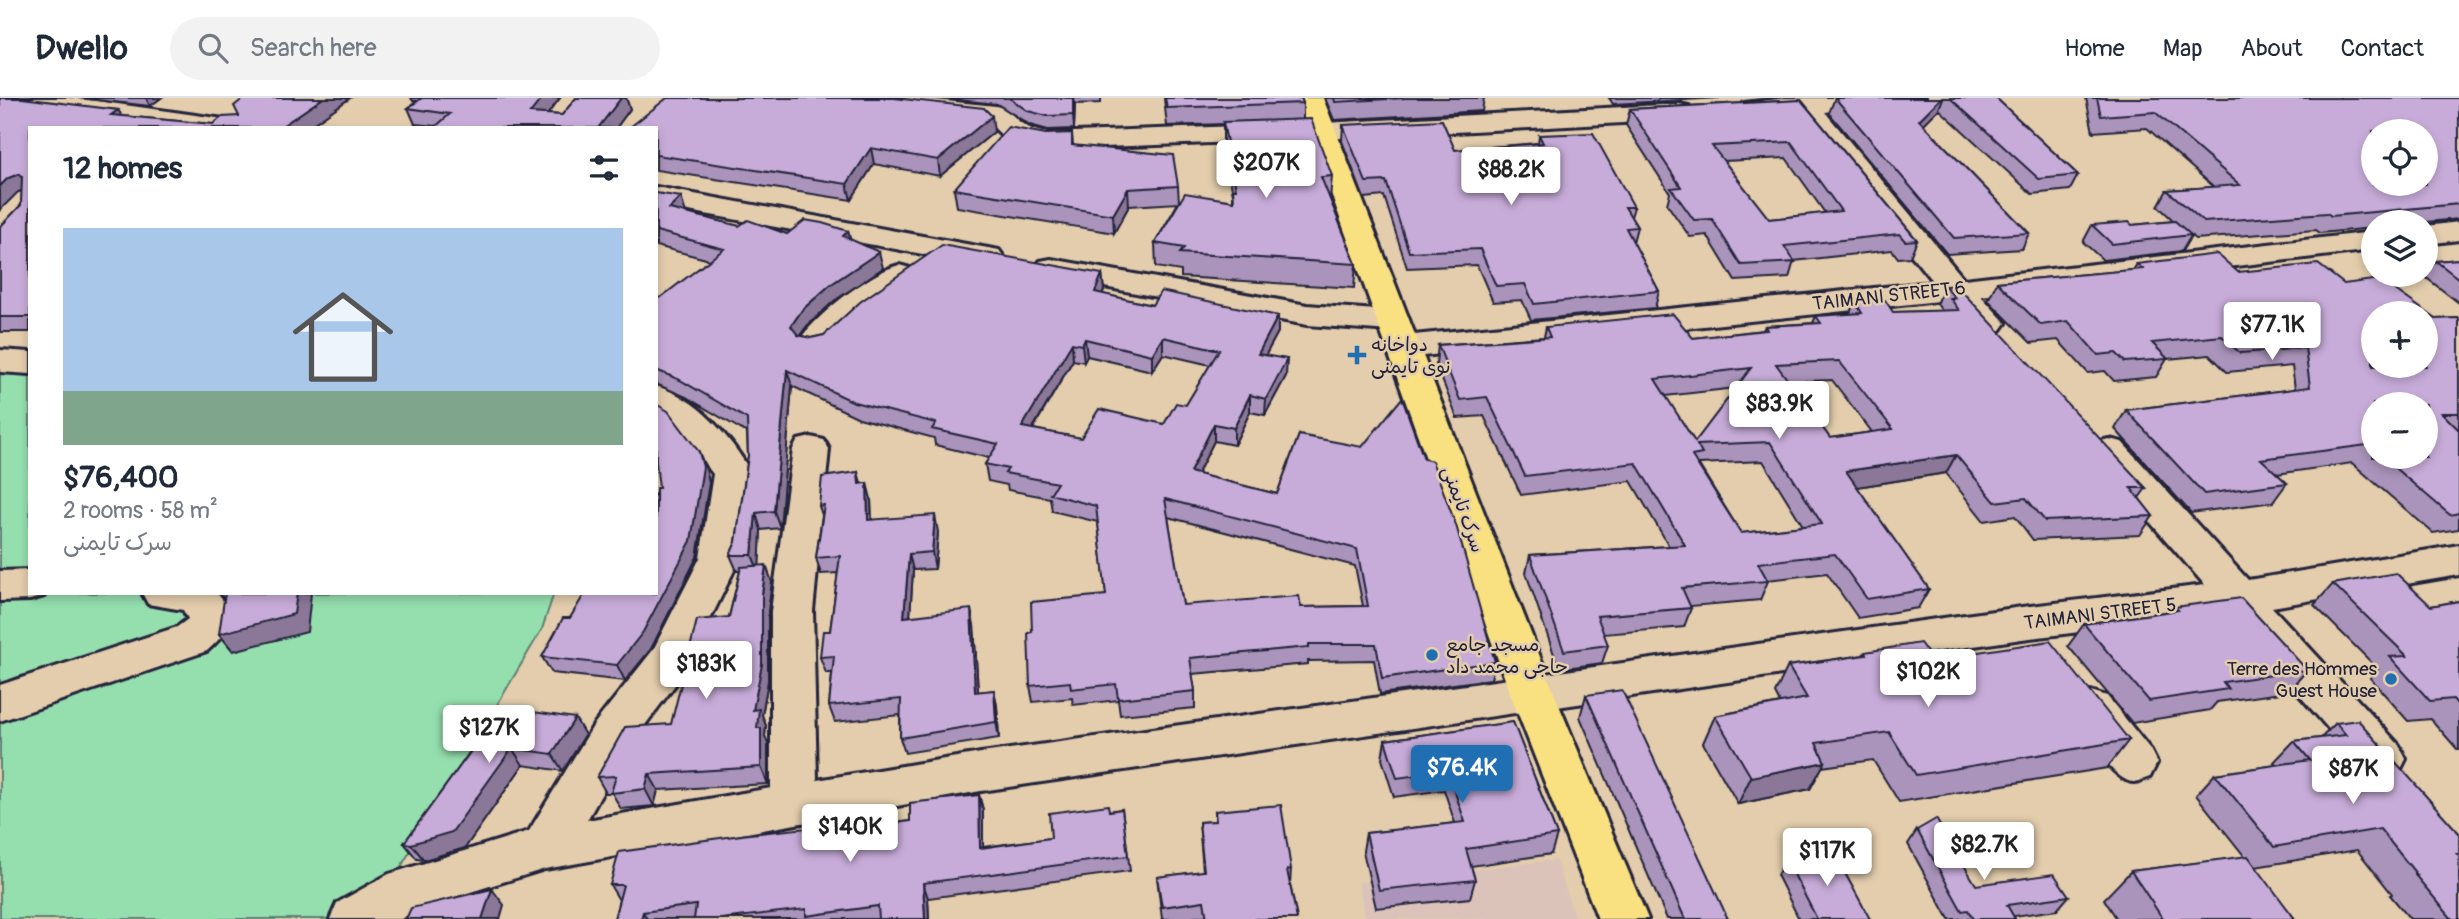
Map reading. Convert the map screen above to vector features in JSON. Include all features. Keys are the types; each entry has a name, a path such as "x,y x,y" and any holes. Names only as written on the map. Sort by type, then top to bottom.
{"main road":[{"name":"سرک تایمنی","path":"1316,115 1532,693 1623,919"}],"street":[{"path":"18,98 121,120 204,126"},
{"path":"843,99 996,114 1003,127 1017,137 1048,141 1316,115 1716,111 1802,102 1912,98"},
{"path":"1802,102 1955,288 2009,345"},
{"name":"TAIMANI STREET 6","path":"658,196 1307,315 1397,334 1955,288 2361,242"},
{"path":"2438,234 2459,231"},
{"path":"815,342 850,309 938,248"},
{"path":"0,361 28,363"},
{"path":"545,848 611,736 669,661 720,558 732,472 689,418 658,398"},
{"path":"2091,430 2404,782"},
{"path":"794,805 792,611 811,449"},
{"name":"TAIMANI STREET 5","path":"355,919 406,890 545,848 981,772 1532,693 2045,651 2238,597 2459,560"},
{"path":"0,586 28,585"},
{"path":"0,703 192,639 206,626 210,611 194,596 183,595"},
{"path":"2045,651 2134,763"}],"shaded area":[{"path":"1556,860 1575,919 1366,919 1358,882"}],"green space":[{"path":"0,370 28,370 28,595 553,595 542,629 389,887 333,919 0,919"}],"building":[{"path":"0,98 22,98 118,110 111,115 213,124 222,117 239,116 234,106 244,98 323,98 282,126 28,126 28,317 0,317 0,226 21,205 22,177 19,174 8,178 0,186"},
{"path":"422,98 542,98 530,113 562,115 576,98 621,98 600,126 436,126 450,114 408,108"},
{"path":"667,98 894,98 984,108 992,116 938,160 871,148 847,184 658,155 658,126 632,126"},
{"path":"1009,98 1073,98 1073,115 1047,116 1028,111"},
{"path":"1165,98 1301,98 1303,103 1167,108"},
{"path":"1334,98 1406,98 1335,102"},
{"path":"1835,98 1941,98 1919,120 2029,233 1954,238"},
{"path":"1950,98 1996,98 2078,175 2039,179"},
{"path":"2097,98 2459,98 2459,204 2361,210 2361,213 2331,216 2327,213 2204,222 2167,190 2240,185 2155,112 2101,116"},
{"path":"1801,100 1917,240 1905,241 1899,234 1784,246 1795,262 1741,265 1712,219 1694,220 1671,188 1681,187 1630,109","holes":["1791,142 1841,211 1769,219 1712,146"]},
{"path":"1311,119 1332,176 1321,177 1356,264 1180,253 1184,248 1155,243 1185,193 1234,201 1233,189 1236,189 1223,122"},
{"path":"1442,120 1455,150 1543,143 1539,135 1593,133 1634,207 1625,207 1637,227 1626,228 1659,291 1534,304 1525,284 1496,286 1480,249 1409,252 1386,181 1366,182 1343,125"},
{"path":"1008,127 1046,134 1072,133 1072,145 1173,155 1178,186 1128,189 1113,215 954,189"},
{"path":"658,193 681,197 669,209 739,226 748,220 787,234 805,220 822,223 848,231 843,236 879,252 830,285 802,310 791,326 798,335 811,338 824,335 860,302 942,245 1102,274 1095,292 1152,305 1161,291 1278,316 1258,354 1287,359 1266,399 1250,395 1234,428 1214,424 1190,472 1277,494 1299,435 1362,447 1402,398 1424,459 1432,461 1456,525 1495,662 1382,678 1376,644 1309,644 1309,647 1190,658 1195,691 1118,699 1116,684 1071,689 1070,682 1030,686 1028,633 1032,632 1031,602 1106,595 1096,506 1050,494 1057,483 1005,473 1008,469 985,464 998,444 932,429 936,423 854,402 787,370 774,511 756,513 752,555 730,555 736,542 748,456 747,419 680,380 658,371 658,298 724,249 658,232","holes":["1163,337 1219,350 1186,405 1176,403 1164,424 1099,409 1081,438 1022,427 1072,343 1082,345 1085,339 1152,355","1165,499 1357,549 1368,606 1301,607 1299,596 1183,605"]},
{"path":"2175,221 2191,235 2112,244 2092,225 2129,222 2132,225"},
{"path":"2217,254 2238,272 2318,264 2344,284 2361,282 2361,287 2391,287 2411,301 2361,301 2361,378 2438,378 2438,319 2459,318 2459,413 2442,413 2459,430 2459,513 2450,515 2396,469 2438,469 2438,392 2361,392 2361,446 2261,459 2287,483 2204,494 2126,410 2310,387 2305,348 2240,353 2222,336 2152,343 2168,359 2125,362 2116,353 2098,355 2068,321 2041,325 1997,282 2143,269 2137,264"},
{"path":"2459,259 2459,279 2438,263"},
{"path":"1956,285 2146,488 2131,488 2153,516 2045,521 2026,498 1995,502 1956,455 1846,471 1929,589 1867,599 1835,554 1758,563 1768,581 1682,588 1691,608 1597,616 1608,645 1564,651 1530,555 1685,545 1636,463 1525,476 1487,397 1460,400 1438,345 1550,337 1546,327 1673,314 1693,338 1767,330 1765,326 1821,323 1816,316 1862,313 1855,301 1885,300 1893,312 1959,310 1950,298 1955,298 1945,286","holes":["1839,361 1893,429 1830,438 1776,364","1751,368 1695,442 1655,379","1770,442 1822,524 1741,533 1692,456 1702,454 1697,445"]},
{"path":"658,405 668,411 699,452 703,467 691,541 643,632 617,665 542,657 563,618 570,618 584,595 658,595"},
{"path":"858,472 859,484 867,483 868,520 935,515 932,552 909,554 904,617 971,609 975,692 994,690 996,722 900,738 901,699 829,706 834,656 820,657 823,631 830,631 840,556 816,558 824,505 819,506 822,477"},
{"path":"766,565 762,594 762,664 753,710 759,709 757,728 761,728 761,767 649,774 645,789 611,793 616,776 597,777 625,727 671,724 697,620 729,617 741,567"},
{"path":"2396,573 2431,606 2459,601 2459,706 2453,699 2430,701 2390,657 2407,656 2333,584"},
{"path":"225,595 297,595 294,614 219,634"},
{"path":"2241,598 2307,670 2223,682 2228,689 2149,701 2084,624 2178,610 2175,607"},
{"path":"2050,641 2129,740 1916,775 1889,732 1816,743 1825,762 1751,777 1715,716 1807,698 1788,666 1866,655 1865,652 1920,643 1932,659"},
{"path":"1622,690 1728,919 1685,919 1586,695"},
{"path":"505,708 575,718 552,754 512,748 452,832 411,844 404,843 500,711"},
{"path":"2358,720 2459,833 2459,919 2452,919 2380,829 2274,847 2215,774 2310,760 2294,741 2346,735 2336,723"},
{"path":"1513,722 1557,835 1466,849 1475,880 1379,890 1366,833 1465,822 1448,771 1397,778 1385,740"},
{"path":"979,795 980,848 1051,838 1049,813 1108,805 1109,811 1122,809 1128,856 923,883 925,919 879,919 878,906 806,916 806,909 721,919 694,919 696,905 643,912 641,919 614,919 623,885 610,885 619,852 749,834 827,826 827,832 910,821 910,803"},
{"path":"1281,805 1291,869 1287,870 1297,919 1207,919 1204,901 1162,907 1157,877 1204,871 1199,822 1216,821 1215,811"},
{"path":"1936,819 1976,885 2054,874 2069,896 2007,905 2015,919 1973,919 1968,910 1962,911 1917,830"},
{"path":"1834,853 1870,919 1817,919 1786,859"},
{"path":"2248,856 2295,919 2163,919 2131,871"},
{"path":"492,889 482,919 406,919 411,908"}],"place":[{"name":"دواخانه نوی تایمنی","path":"1357,355"},
{"name":"مسجد جامع حاجی محمد داد","path":"1432,655"},
{"name":"Terre des Hommes Guest House","path":"2391,679"}]}
